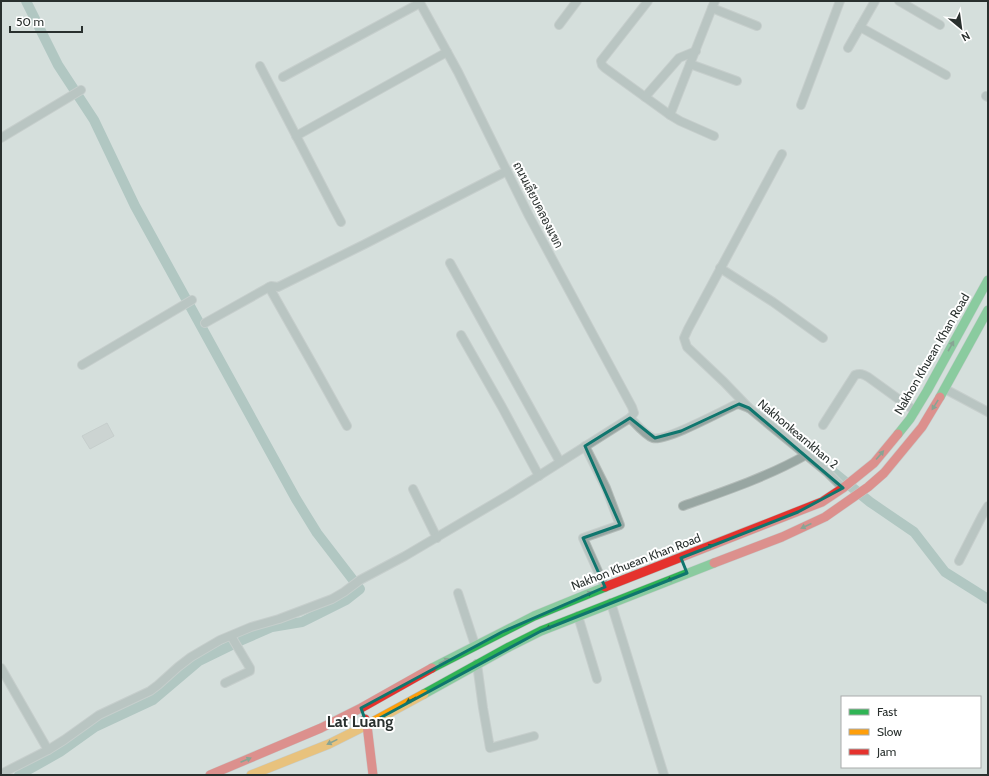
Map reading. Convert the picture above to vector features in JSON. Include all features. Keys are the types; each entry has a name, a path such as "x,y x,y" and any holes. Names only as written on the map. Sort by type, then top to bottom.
{"main road":[{"name":"Nakhon Khuean Khan Road","path":"210,775 322,728 361,708 444,661 534,616 822,502 843,488 874,463 910,419 986,286"},
{"path":"251,775 328,744 367,725 477,664 542,631 782,537 825,517 840,508 884,473 922,427 945,389 988,310"},
{"path":"681,558 687,573"},
{"path":"419,675 428,691"},
{"path":"361,708 367,725 373,775"}],"street":[{"path":"559,25 577,1"},
{"path":"648,1 601,60 602,65 670,115 714,136"},
{"path":"801,105 840,1"},
{"path":"848,48 875,1"},
{"path":"899,1 940,25"},
{"path":"284,77 420,2"},
{"name":"ถนนเลียบคลองแขก","path":"420,2 462,79 547,250 632,407 634,413 630,418"},
{"path":"670,115 714,5 757,26"},
{"path":"860,27 946,75"},
{"path":"645,96 679,58 696,51"},
{"path":"296,136 447,52"},
{"path":"690,64 736,81"},
{"path":"260,66 341,222"},
{"path":"1,138 77,92"},
{"path":"749,408 687,347 684,338 782,154"},
{"path":"205,323 269,287 278,287 507,171"},
{"path":"450,263 560,462"},
{"path":"720,268 773,302 823,338"},
{"path":"269,287 347,426"},
{"path":"82,365 188,302"},
{"path":"461,335 539,476"},
{"path":"823,425 855,375 860,374 868,377 915,411"},
{"path":"945,389 988,412"},
{"name":"Nakhonkearnkhan 2","path":"630,418 648,435 655,438 664,437 681,431 735,404 739,404 749,408 828,473 843,488"},
{"path":"1,774 48,750 99,715 150,691 191,657 220,640 234,641 251,627 279,619 332,599 360,580 437,538 510,494 630,418"},
{"path":"585,446 606,488 620,525 583,538 605,587"},
{"path":"683,506 761,478 806,455"},
{"path":"413,489 437,538"},
{"path":"959,561 988,506"},
{"path":"458,593 475,645"},
{"path":"611,603 664,775"},
{"path":"578,616 597,679"},
{"path":"225,683 250,671 250,668 234,641"},
{"path":"477,664 490,748 534,736"},
{"path":"1,668 48,750"}],"highlighted area":[{"path":"739,404 749,408 843,488 798,512 681,558 687,573 541,631 367,725 361,708 502,632 605,587 583,538 620,525 585,446 630,418 655,438 681,431"}],"building":[{"path":"107,423 114,436 90,449 82,436"}],"waterway":[{"path":"19,775 60,752 95,727 153,700 199,661 272,627 302,622 346,600 360,589 317,533 296,499 135,206 94,120 58,65 26,1"},
{"path":"800,443 870,502 914,532 945,572 988,599"}],"traffic: fast":[{"path":"898,434 910,419 927,391 988,280"},
{"path":"940,397 988,310"},
{"path":"424,694 541,631 714,563"},
{"path":"432,668 534,616 605,587"}],"traffic: slow":[{"path":"251,775 329,744 424,694"}],"traffic: jam":[{"path":"714,563 782,537 825,517 868,487 884,473 922,427 940,397"},
{"path":"605,587 822,502 843,488 874,463 898,434"},
{"path":"210,775 321,728 361,708 432,668"},
{"path":"365,719 373,775"}],"district":[{"name":"Lat Luang","path":"360,721"}]}
